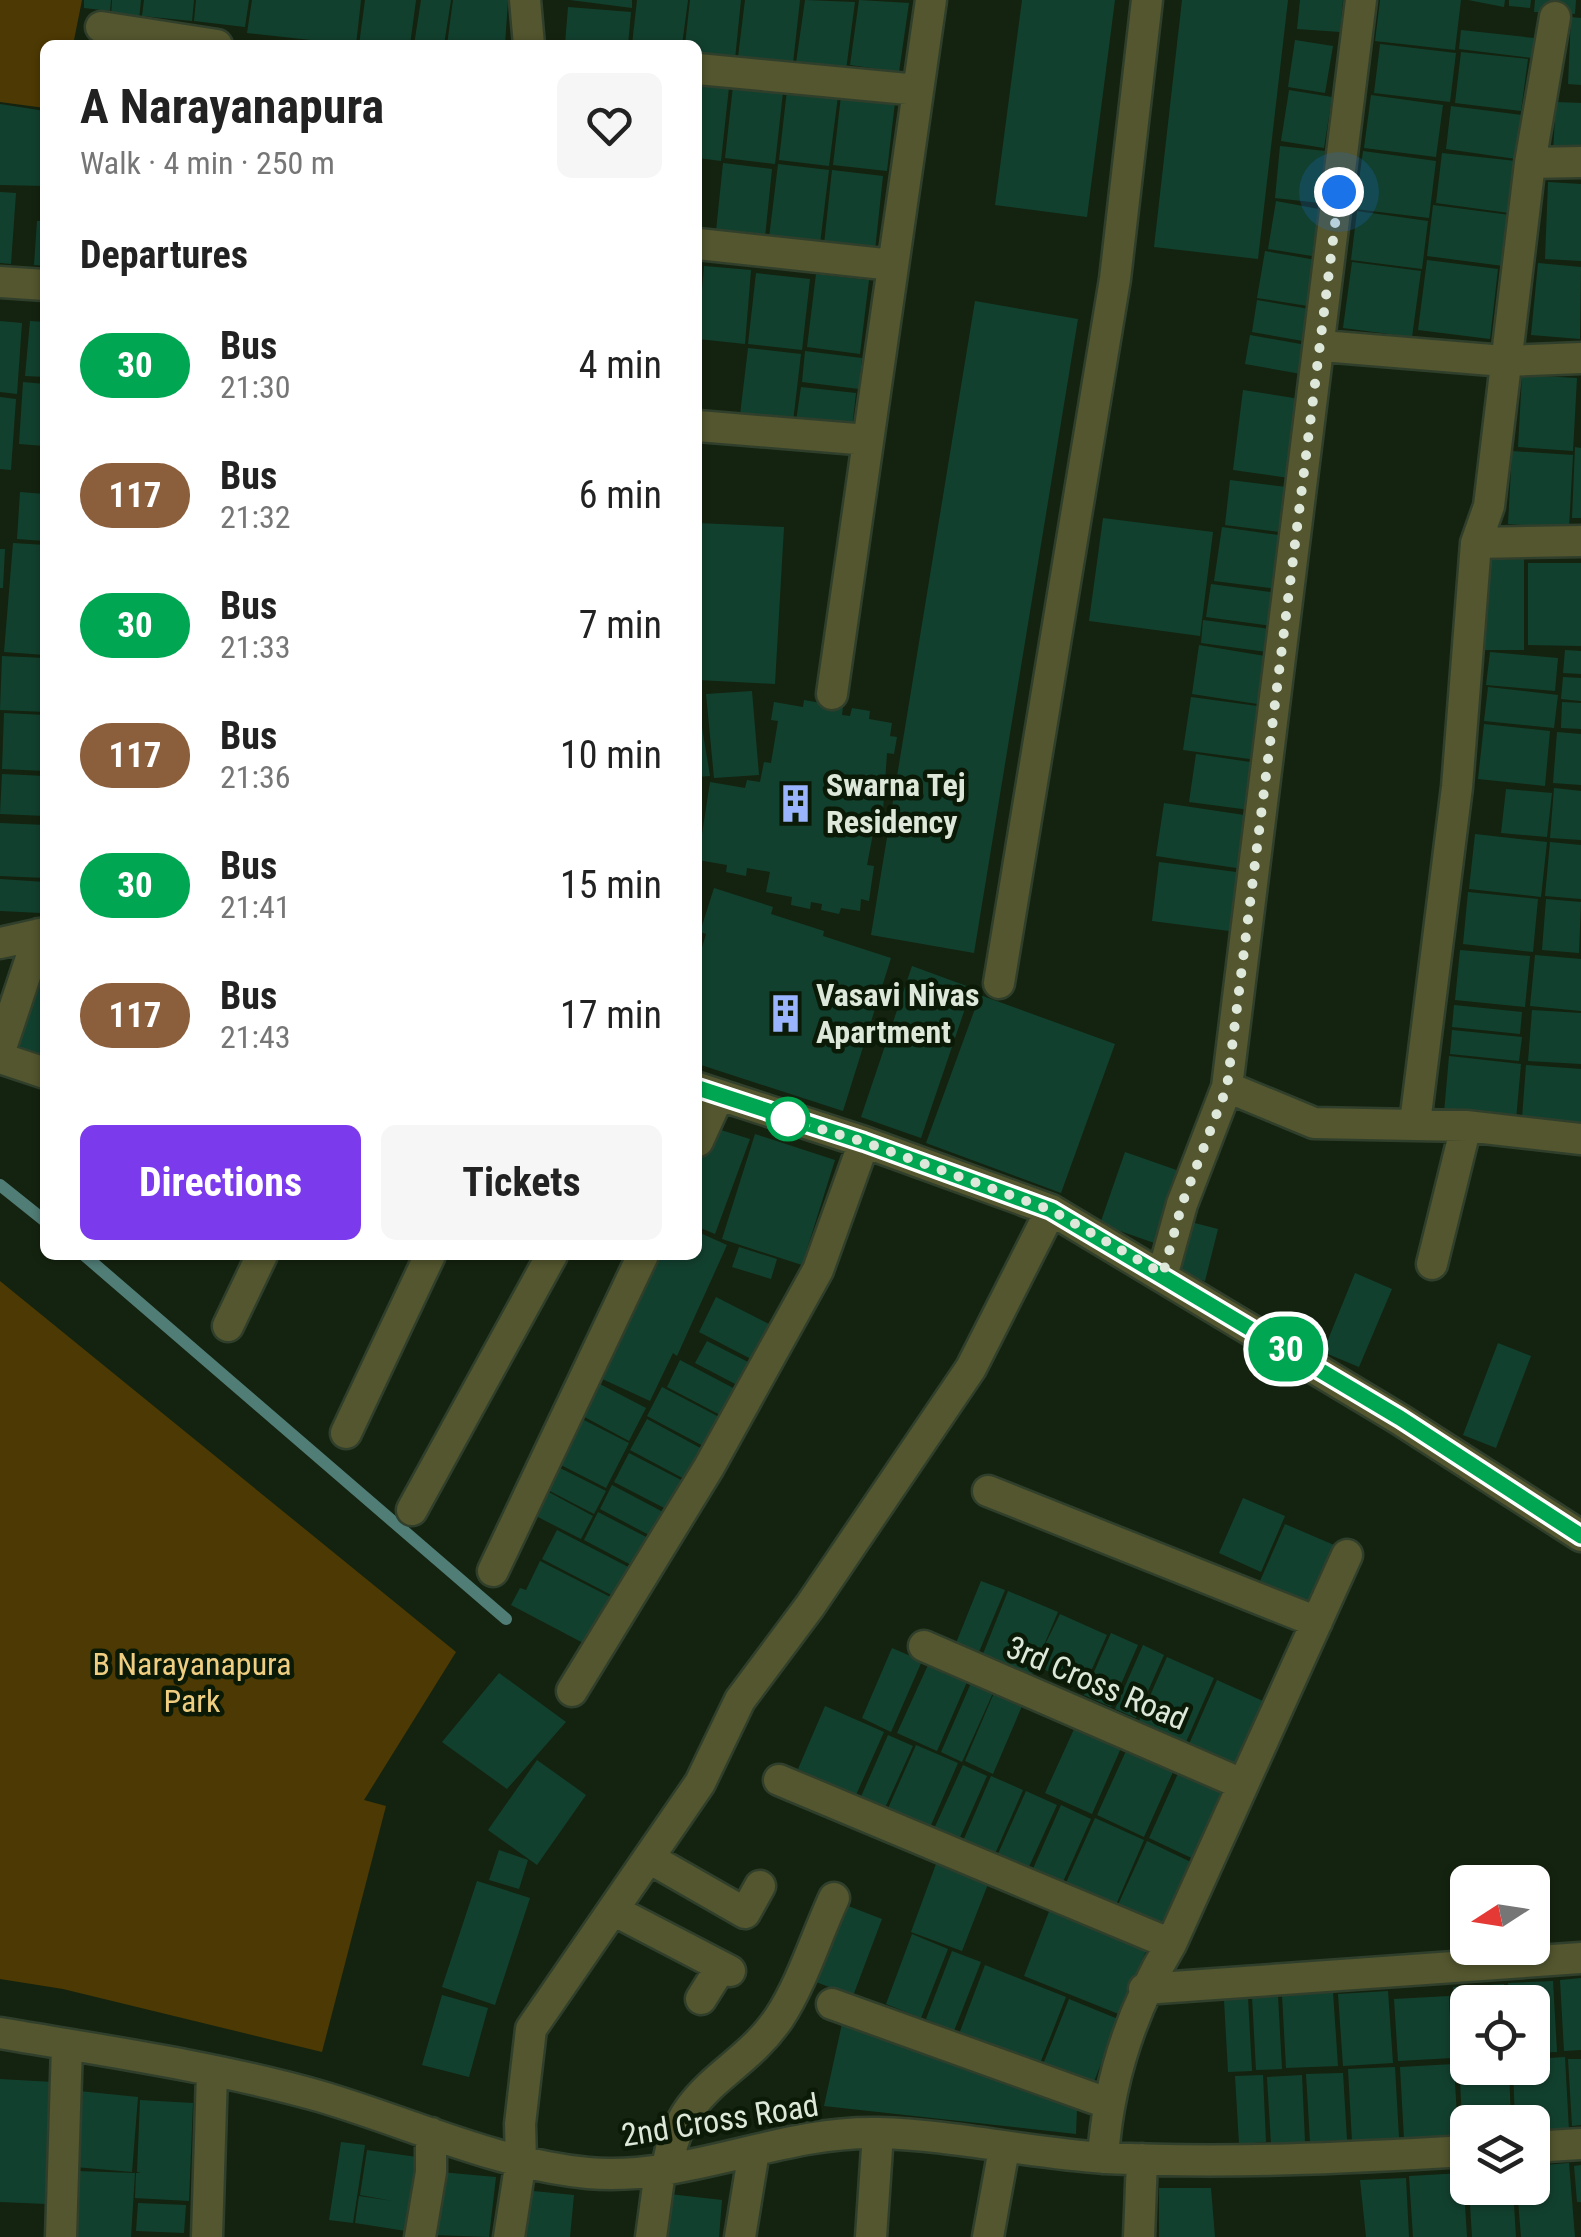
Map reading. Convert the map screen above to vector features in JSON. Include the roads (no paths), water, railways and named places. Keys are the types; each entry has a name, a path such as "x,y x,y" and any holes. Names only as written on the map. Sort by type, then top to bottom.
{"street":[{"path":"525,0 529,40"},
{"path":"832,694 931,0"},
{"path":"999,982 1115,279 1147,0"},
{"path":"1163,1274 1182,1204 1227,1087 1322,346 1361,0"},
{"path":"1416,1123 1458,787 1476,543 1489,506 1530,162 1555,17"},
{"path":"102,27 184,40"},
{"path":"702,69 918,90"},
{"path":"1530,162 1581,162"},
{"path":"702,244 893,264"},
{"path":"0,282 40,285"},
{"path":"1322,346 1504,361 1581,358"},
{"path":"702,426 868,440"},
{"path":"1476,543 1581,540"},
{"path":"0,944 40,934"},
{"path":"40,940 0,1055 40,1072"},
{"path":"1227,1087 1314,1123 1416,1123 1581,1139"},
{"path":"702,1121 708,1092 864,1142 1051,1210 1163,1274 1581,1536"},
{"path":"1432,1264 1466,1126"},
{"path":"572,1692 709,1467 818,1270 864,1142"},
{"path":"509,2237 521,2160 520,2124 530,2030 700,1783 740,1700 810,1606 970,1368 1051,1210"},
{"path":"228,1326 260,1260"},
{"path":"346,1434 428,1260"},
{"path":"412,1510 549,1260"},
{"path":"492,1571 641,1260"},
{"path":"988,1491 1317,1622"},
{"path":"1103,2158 1107,2103 1144,1989 1171,1944 1347,1555"},
{"name":"3rd Cross Road","path":"924,1646 1242,1784"},
{"path":"778,1780 1171,1944"},
{"path":"649,1858 745,1912 760,1886"},
{"path":"651,2237 672,2135 700,2094 778,2019 834,1898"},
{"path":"613,1910 726,1969 700,1999"},
{"path":"1144,1989 1581,1958"},
{"path":"832,2004 1107,2103"},
{"name":"2nd Cross Road","path":"0,2033 316,2096 521,2160 589,2173 663,2170 754,2151 878,2133 1103,2158 1318,2160 1450,2152"},
{"path":"61,2237 66,2044"},
{"path":"207,2237 212,2073"},
{"path":"870,2237 878,2133"},
{"path":"420,2237 431,2172 431,2134"},
{"path":"1550,2145 1581,2144"},
{"path":"988,2237 1004,2149"},
{"path":"740,2237 754,2151"},
{"path":"1139,2237 1142,2159"}],"waterway":[{"path":"0,1185 40,1217"},
{"path":"90,1260 506,1619"}],"place":[{"name":"Swarna Tej Residency","path":"796,803"},
{"name":"Vasavi Nivas Apartment","path":"786,1013"}],"park label":[{"name":"B Narayanapura Park","path":"192,1682"}]}
